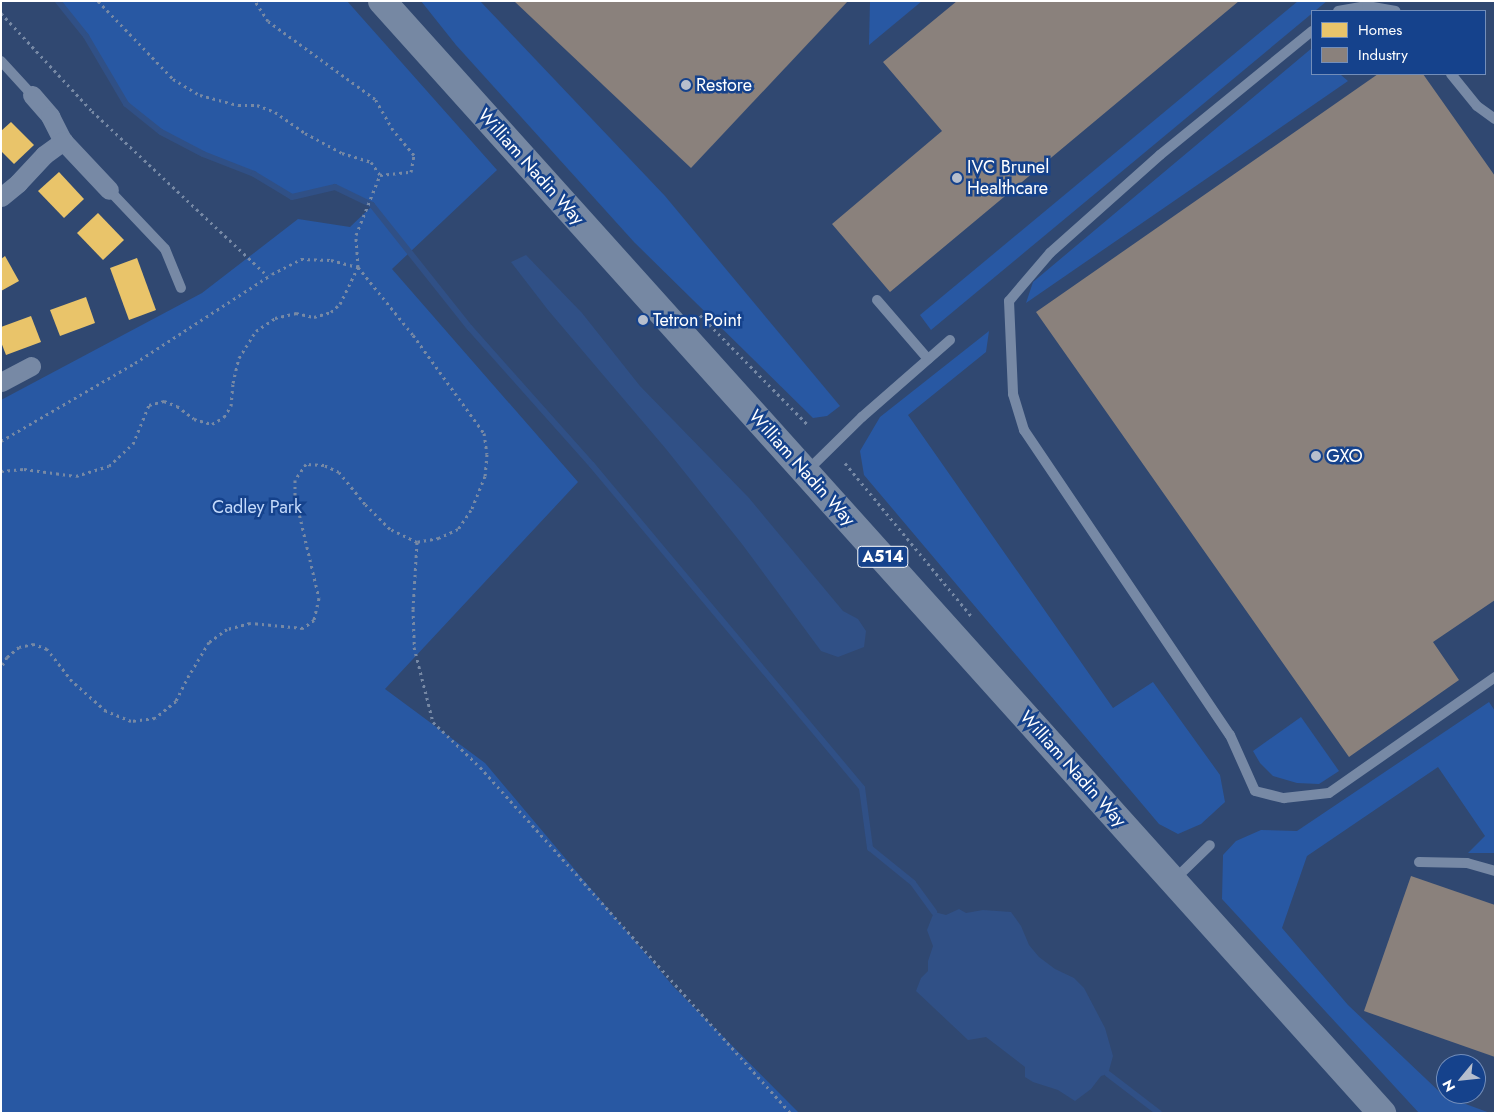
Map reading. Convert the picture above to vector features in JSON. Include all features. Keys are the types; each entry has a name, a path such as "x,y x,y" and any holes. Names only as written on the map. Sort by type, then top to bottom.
{"main road":[{"name":"William Nadin Way","path":"382,1 1382,1113"}],"street":[{"path":"32,95 50,116 63,141 108,190"},
{"path":"1,197 18,183 44,155 63,141"},
{"path":"1,382 31,366"}],"lane":[{"path":"1344,10 1367,6 1390,10"},
{"path":"1311,32 1160,155 1058,246 1009,301 1013,394 1024,430 1230,735 1255,791 1284,798 1329,793 1495,677"},
{"path":"1,61 32,95"},
{"path":"1452,75 1477,106 1495,119"},
{"path":"108,190 165,249 181,288"},
{"path":"877,300 928,359"},
{"path":"806,472 862,417 950,340"},
{"path":"1173,880 1210,845"},
{"path":"1419,862 1467,863 1495,872"}],"path":[{"path":"98,1 173,79 200,95 238,105 258,104 275,112 305,133 342,153 371,162 380,175"},
{"path":"254,1 268,21 375,99 393,130 414,155 411,172 380,175"},
{"path":"1,13 92,111 268,276"},
{"path":"1,471 24,469 76,476 109,466 133,444 149,404 164,401 177,406 194,419 212,424 224,417 231,406 233,383 239,358 256,331 275,318 296,313 314,317 331,312 340,304 358,267 356,235 380,175"},
{"path":"1,441 135,363 268,276 301,259 331,260 358,267 418,342 484,433 487,454 485,476 471,510 458,529 439,538 417,542 390,529 364,504 339,472 324,465 306,464 295,480 295,496 319,598 314,620 303,628 250,623 227,629 209,642 188,675 176,701 155,718 131,721 106,711 72,681 46,649 34,644 19,647 7,656 1,668"},
{"path":"417,542 413,609 414,647 434,722 480,767 790,1113"}],"green space":[{"name":"Cadley Park","path":"58,1 347,1 497,170 392,269 578,482 385,689 485,763 673,986 799,1113 1,1113 1,400 202,293 298,219 350,227 372,206 335,187 292,197 254,174 203,154 161,132 126,104 86,36"},
{"path":"421,1 480,1 665,196 840,406 827,416 813,418 634,242 456,45"},
{"path":"870,1 922,1 869,45"},
{"path":"1298,1 1327,1 1316,10 1311,10 1311,14 931,330 920,315"},
{"path":"1311,49 1311,75 1341,75 1348,81 1026,303 1033,282"},
{"path":"989,331 986,352 908,415 1113,708 1153,682 1220,775 1225,802 1201,824 1178,834 1159,824 864,475 860,451 880,417"},
{"path":"1489,702 1495,711 1495,853 1468,853 1485,836 1438,767 1307,856 1282,928 1348,1005 1436,1088 1436,1104 1466,1104 1490,1113 1419,1113 1222,899 1223,855 1236,841 1261,830 1297,831"},
{"path":"1301,717 1339,771 1319,784 1297,783 1273,776 1260,763 1253,751"}],"shaded area":[{"path":"526,255 582,313 640,386 749,498 843,611 858,619 866,631 864,647 838,657 821,651 742,544 666,449 548,310 511,262"},
{"path":"959,909 966,913 983,910 1011,912 1021,926 1029,945 1039,957 1055,969 1074,978 1084,988 1105,1028 1113,1056 1108,1074 1101,1076 1091,1089 1075,1101 1058,1090 1033,1082 1025,1077 1025,1067 986,1037 968,1040 916,991 921,978 928,971 928,961 933,946 927,930 934,912 946,915"}],"building: Homes":[{"path":"11,122 34,145 14,164 1,151 1,131"},
{"path":"59,172 84,199 64,218 38,191"},
{"path":"98,213 124,240 103,260 77,233"},
{"path":"5,256 19,281 1,291 1,259"},
{"path":"137,258 156,310 129,320 110,268"},
{"path":"86,297 95,323 60,336 50,310"},
{"path":"31,316 41,342 6,355 1,342 1,327"}],"building: Industry":[{"name":"Restore","path":"514,1 848,1 691,168"},
{"name":"IVC Brunel Healthcare","path":"957,1 1239,1 890,292 832,224 942,131 883,62"},
{"name":"GXO","path":"1377,75 1424,75 1495,176 1495,600 1433,642 1459,680 1349,757 1036,312"},
{"path":"1411,876 1495,905 1495,1057 1364,1011"}],"waterway":[{"path":"58,1 86,36 126,104 161,132 203,154 254,174 292,197 335,187 372,205 470,328 592,465 862,788 870,848 913,883 934,912"},
{"path":"1108,1074 1159,1113"}],"place":[{"name":"Restore","path":"686,85"},
{"name":"IVC Brunel Healthcare","path":"957,178"},
{"name":"Tetron Point","path":"643,320"},
{"name":"GXO","path":"1316,456"}]}
